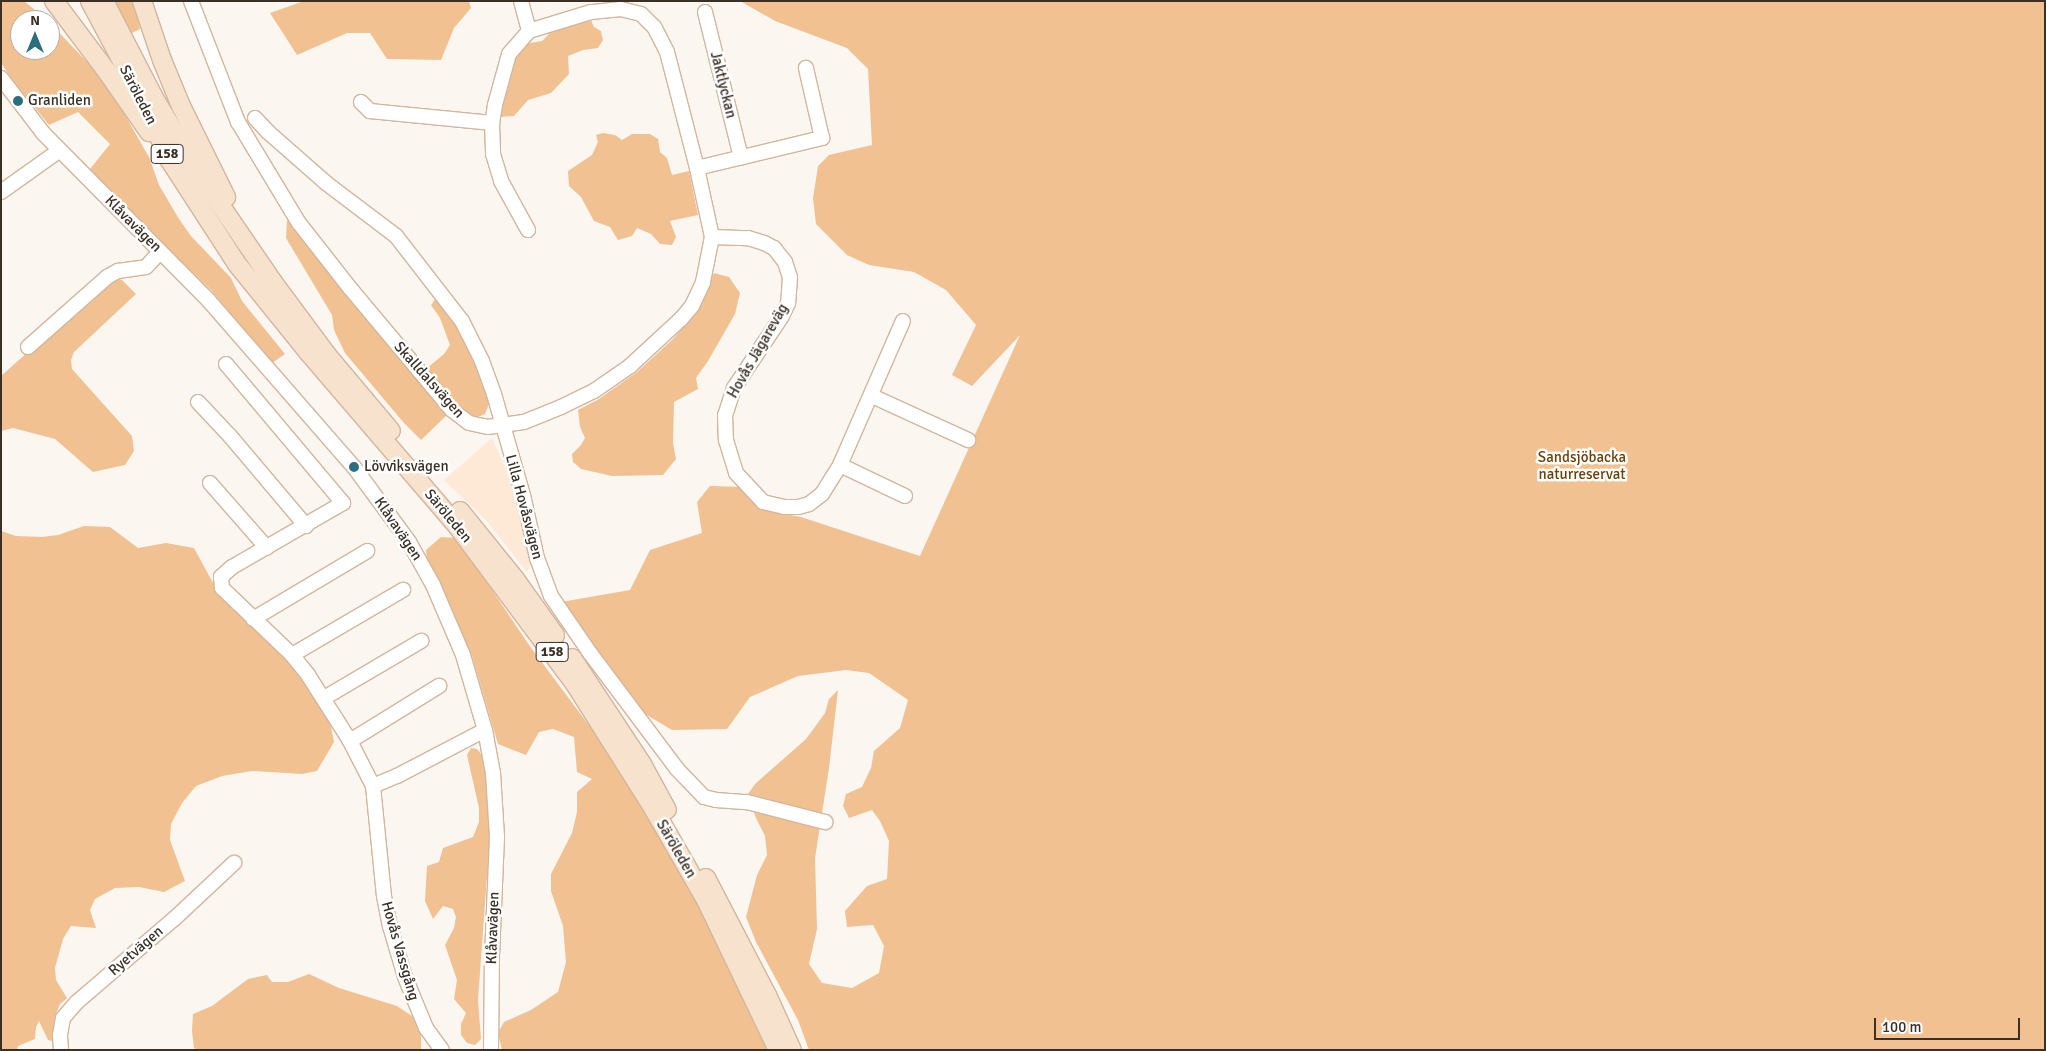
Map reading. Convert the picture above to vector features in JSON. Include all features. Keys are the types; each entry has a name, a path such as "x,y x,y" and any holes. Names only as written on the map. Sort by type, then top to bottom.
{"main road":[{"name":"158","path":"54,1 108,72 143,125 169,158"},
{"name":"Säröleden","path":"90,1 142,99 169,158 237,264 308,352 458,527 576,684 644,793 707,902 778,1050"},
{"name":"Säröleden","path":"104,1 179,141 273,282 327,355 475,529 594,688 642,764 719,900 767,995 792,1050"},
{"name":"158","path":"142,1 162,60 233,211 237,230"}],"street":[{"name":"Skalldalsvägen","path":"191,1 228,98 249,142 299,223 350,288 452,410 469,423 488,427 503,426 533,418 594,391 630,366 668,334 692,306 703,282 712,237 697,168 667,52 643,8 615,9 590,7 529,31"},
{"path":"521,1 529,31 509,54 492,123 494,154 501,181 528,230"},
{"name":"Jaktlyckan","path":"706,12 741,158"},
{"path":"697,168 822,138 806,68"},
{"name":"Klåvavägen","path":"1,78 43,133 209,301 354,467 409,542 433,585 456,636 485,730 491,759 497,818 492,954 492,1050"},
{"path":"361,102 370,111 492,123"},
{"name":"Lilla Hovåsvägen","path":"255,118 268,132 326,183 396,236 462,321 474,344 494,394 523,495 537,558 551,596 590,653 677,769 704,797 716,800 747,802 825,822"},
{"path":"249,142 268,132"},
{"path":"1,192 60,150"},
{"name":"Hovås Jägareväg","path":"712,237 748,238 774,248 785,262 790,278 788,303 782,316 751,359 728,402 725,415 726,440 736,473 763,502 784,507 798,507 809,504 818,498 840,465 872,396 903,321"},
{"path":"28,347 107,277 118,270 146,267 160,252"},
{"path":"226,364 343,503 224,572 220,583 222,588 292,655 324,698 350,741 373,786 397,776 485,730"},
{"path":"872,396 968,440"},
{"path":"198,402 230,436 306,526"},
{"path":"840,465 905,496"},
{"path":"210,483 267,548"},
{"path":"253,619 367,551"},
{"path":"292,655 403,590"},
{"path":"324,698 421,641"},
{"path":"350,741 439,686"},
{"name":"Hovås Vassgång","path":"373,786 384,896 390,926 405,976 420,1016 431,1037 442,1050"},
{"name":"Ryetvägen","path":"61,1050 63,1018 77,1002 175,918 234,863"}],"shaded area":[{"path":"492,438 511,482 531,554 531,564 527,572 485,519 444,480"}],"green space":[{"path":"1,1 24,1 35,10 10,10 10,60 60,60 60,34 106,82 149,157 159,185 179,219 191,236 231,278 242,301 285,354 272,363 211,290 112,194 90,169 110,144 78,112 49,125 1,63"},
{"path":"112,1 134,1 140,29 128,35"},
{"path":"304,1 469,1 471,8 454,28 441,60 387,59 370,33 347,33 297,55 270,13"},
{"name":"Sandsjöbacka naturreservat","path":"740,1 2045,1 2045,1050 809,1050 798,1020 756,942 746,917 757,875 767,855 765,836 756,818 748,794 755,784 806,739 825,713 829,699 838,690 829,768 815,858 817,929 809,964 822,983 852,988 879,973 884,946 873,925 847,927 845,911 867,886 887,879 889,841 880,821 872,810 849,818 843,806 846,794 862,787 871,768 874,751 900,728 908,700 869,673 846,670 798,676 750,697 727,729 672,730 645,714 625,693 561,602 630,590 650,550 702,533 697,502 710,486 744,487 775,512 801,517 920,556 1020,335 972,386 952,375 976,325 946,290 914,272 869,265 847,255 816,224 813,198 818,166 829,155 872,145 868,69 847,48 775,21"},
{"path":"589,16 594,27 601,31 603,40 598,48 583,50 568,56 569,74 551,93 528,100 514,116 500,117 501,105 514,57 524,44 542,41 554,29"},
{"path":"603,133 615,135 622,140 632,134 650,134 658,139 660,152 667,158 672,175 689,171 698,215 670,221 676,237 672,245 660,244 651,234 637,228 632,236 618,240 610,227 594,221 581,197 569,186 568,171 592,155 598,142 596,135"},
{"path":"287,220 314,251 335,282 345,290 368,316 406,367 428,389 447,415 421,440 404,423 345,353 334,330 332,315 286,238"},
{"path":"714,273 729,277 740,293 735,314 696,378 698,389 674,402 673,443 676,459 663,475 612,476 581,469 573,462 572,454 585,438 580,427 578,410 599,399 637,372 672,340 698,311"},
{"path":"112,277 122,280 136,294 74,352 71,360 72,369 132,436 134,451 125,465 93,472 55,439 13,428 1,431 1,376"},
{"path":"437,297 452,314 470,346 489,404 485,414 475,418 469,417 451,401 426,369 444,354 450,345 440,318 431,305"},
{"path":"84,526 110,527 138,548 166,543 194,548 218,592 297,670 329,717 334,742 317,771 302,774 252,771 222,776 196,786 182,803 171,824 170,840 185,881 164,892 139,887 115,888 95,899 90,910 96,928 71,926 63,939 55,968 56,980 67,998 60,1004 55,1016 52,1041 48,1040 39,1021 36,1027 35,1039 18,1046 17,1050 1,1050 1,531 16,536 42,537 58,535"},
{"path":"441,537 457,538 529,645 632,783 721,940 722,954 770,1050 502,1050 498,1033 504,1022 531,1010 558,992 566,962 563,926 551,891 551,874 572,833 577,812 577,792 592,779 577,772 574,737 553,729 539,732 526,755 498,744 472,656 427,562 426,550"},
{"path":"471,748 477,749 482,755 488,783 491,821 478,1000 481,1039 475,1045 467,1043 461,1035 461,1024 466,1013 454,999 457,980 445,945 454,928 456,917 453,909 443,906 433,919 425,901 427,866 439,862 443,848 473,837 479,822 479,808 467,755"},
{"path":"309,974 339,988 397,1006 415,1018 421,1035 421,1050 197,1050 194,1048 193,1014 212,1006 248,979 267,975 272,982 288,982"}],"place":[{"name":"Granliden","path":"18,101"},
{"name":"Lövviksvägen","path":"354,467"}]}
